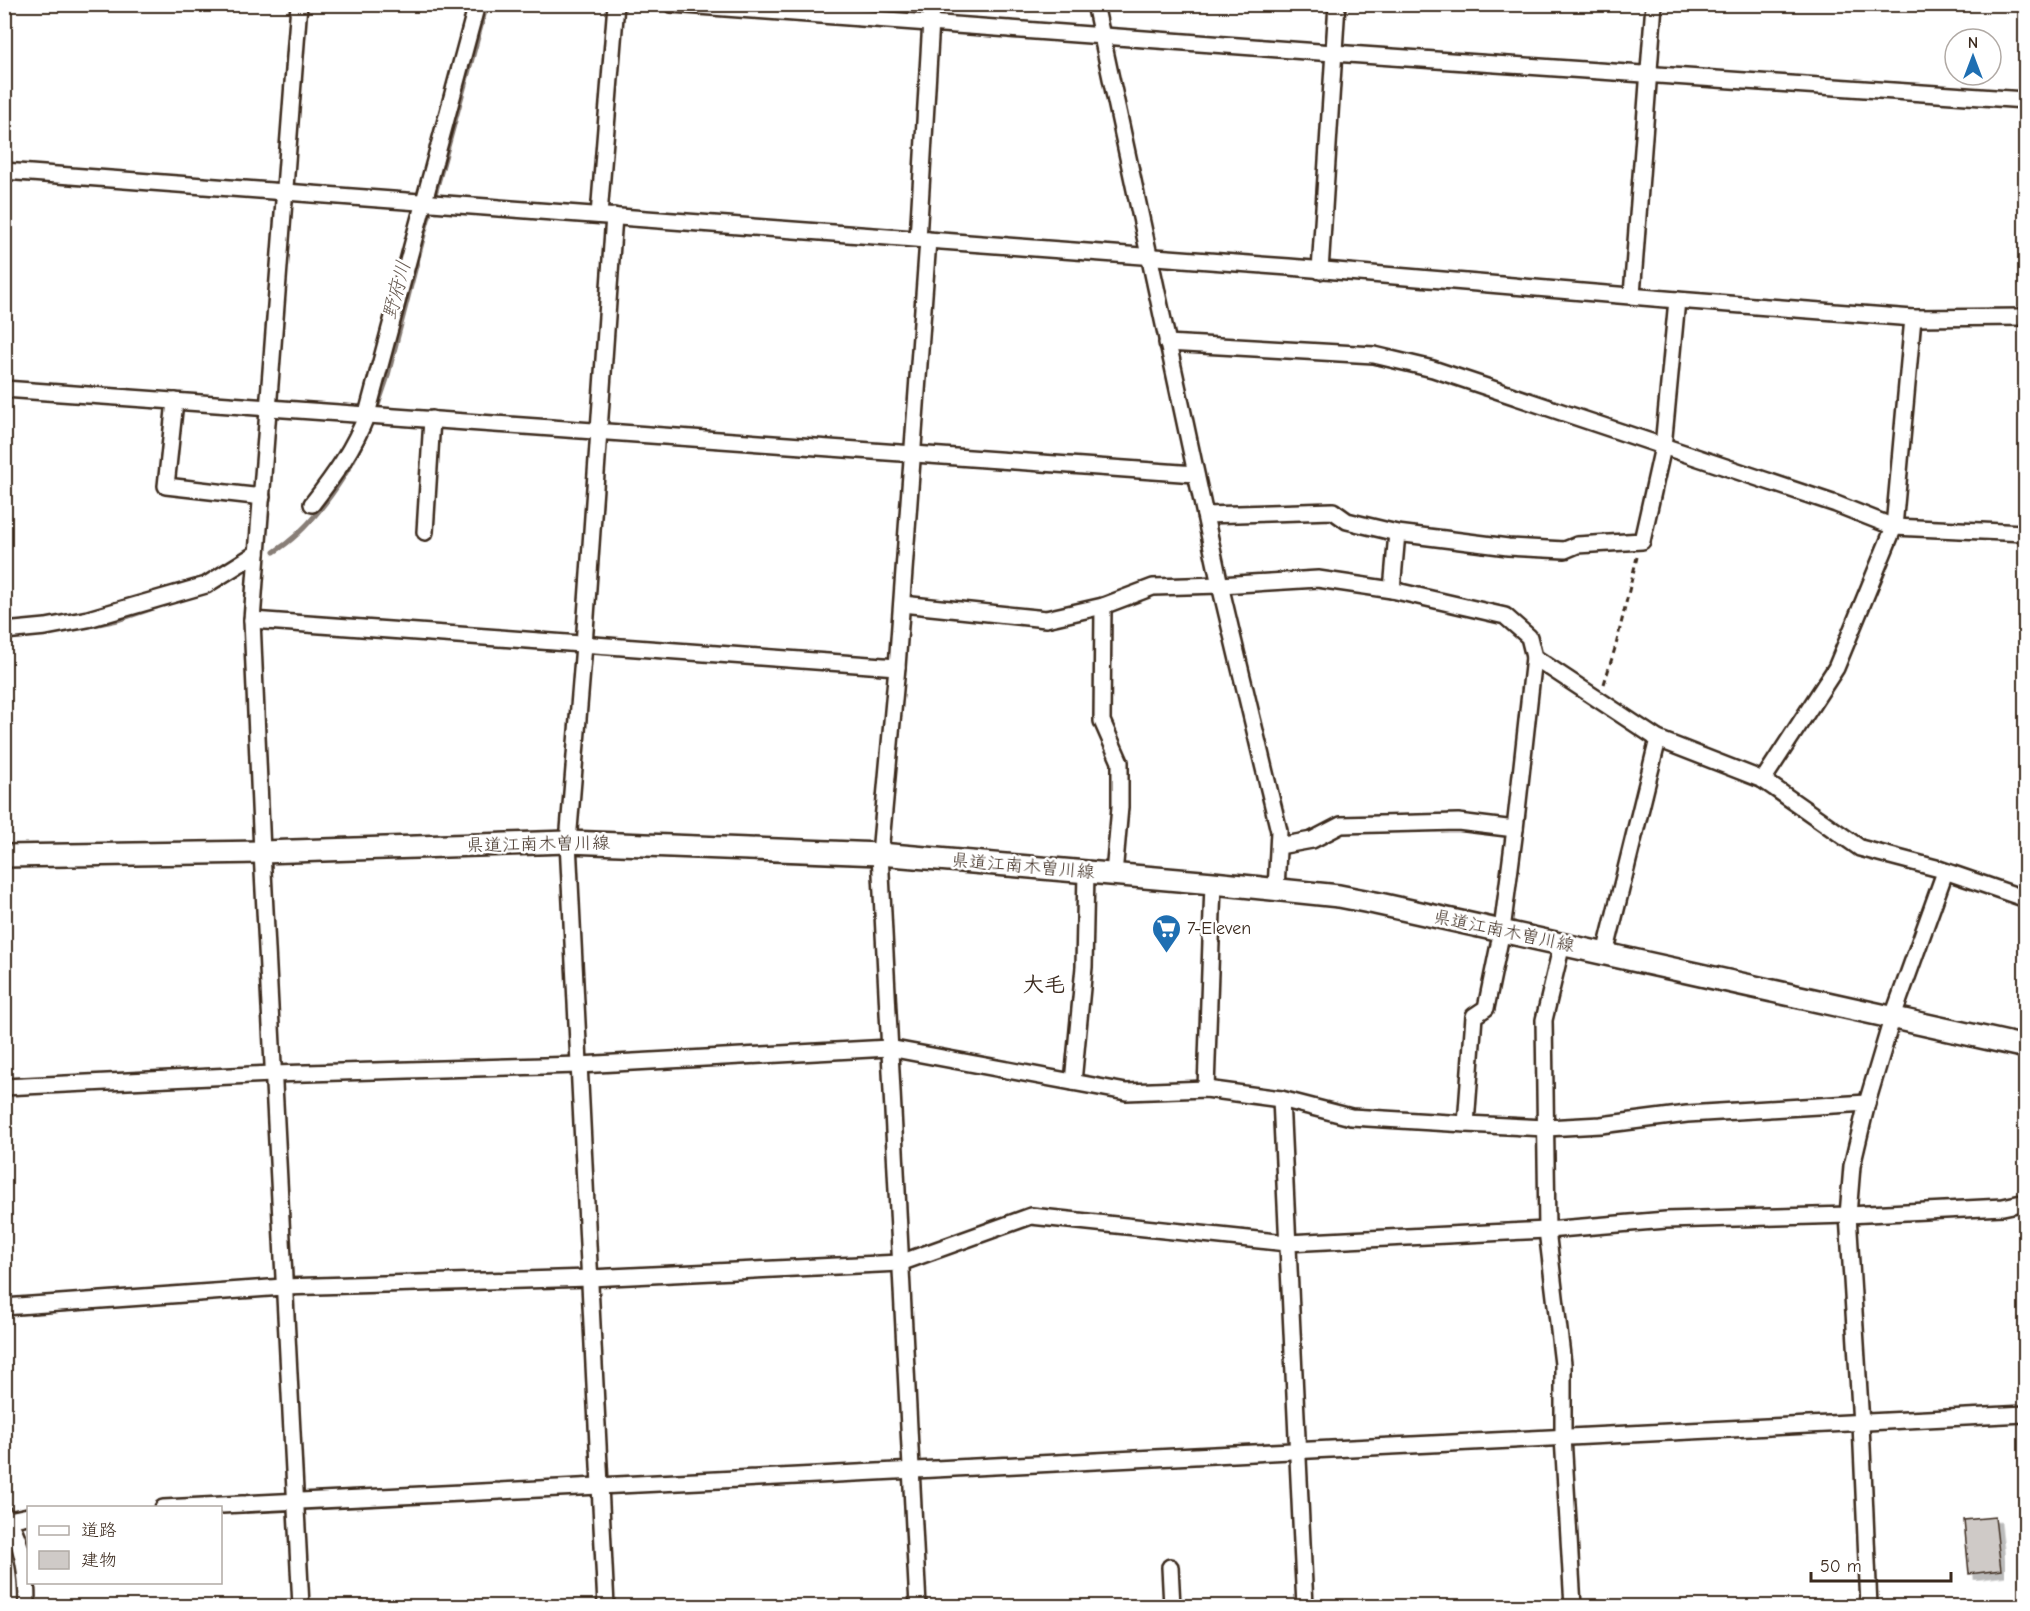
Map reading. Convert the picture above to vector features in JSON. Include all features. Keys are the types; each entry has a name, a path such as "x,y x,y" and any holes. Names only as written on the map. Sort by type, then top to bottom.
{"main road":[{"name":"県道江南木曽川線","path":"4,856 261,852 568,842 880,854 1213,882 1339,896 1502,930 2025,1047"}],"street":[{"path":"298,4 252,620 261,852 301,1606"},
{"path":"312,504 337,472 374,414 430,202 477,4"},
{"path":"606,1606 568,842 598,432 616,4"},
{"path":"671,4 1333,53 2025,100"},
{"path":"918,1606 880,854 897,667 912,454 932,4"},
{"path":"1095,4 1204,515 1279,831 1276,890"},
{"path":"1320,271 1337,4"},
{"path":"1632,295 1653,4"},
{"path":"4,171 1149,257 1913,318 2025,317"},
{"path":"1204,515 1333,511 1347,521 1397,533 1508,547 1565,550 1577,545 1642,541 1663,447 1677,300"},
{"path":"1763,780 1836,668 1894,527 1913,318"},
{"path":"1167,343 1374,355 1433,369 1836,504 1894,527 2025,533"},
{"path":"4,389 1195,474"},
{"path":"175,400 166,486 261,497"},
{"path":"425,532 432,419"},
{"path":"1392,590 1397,533"},
{"path":"4,631 46,627 88,619 206,585 257,553"},
{"path":"902,604 1046,619 1103,606 1154,587 1318,579 1392,590 1505,616 1529,637 1534,657 1502,930 1486,1008 1474,1016 1466,1124"},
{"path":"1103,606 1102,721 1120,762 1120,807 1114,874"},
{"path":"252,620 897,667"},
{"path":"1534,657 1658,739 1763,780 1860,848 1945,872 2025,899"},
{"path":"1605,954 1658,739"},
{"path":"1279,846 1312,840 1341,825 1458,822 1515,829"},
{"path":"1073,1082 1084,967 1086,872"},
{"path":"1869,1606 1862,1424 1848,1215 1852,1166 1867,1103 1892,1019 1945,872"},
{"path":"1206,1089 1213,882"},
{"path":"1562,944 1544,1020 1547,1230 1563,1365 1563,1437 1573,1606"},
{"path":"4,1087 273,1074 579,1065 889,1048 1126,1092 1206,1089 1281,1099 1351,1117 1466,1124 1546,1128 1601,1125 1687,1114 1867,1103"},
{"path":"1281,1099 1305,1606"},
{"path":"4,1307 283,1287 590,1278 900,1263 1031,1216 1287,1243 1547,1230 1666,1220 1848,1215 2003,1207 2025,1202"},
{"path":"196,1506 2025,1414"},
{"path":"27,1516 7,1517 17,1536 24,1562 27,1606"},
{"path":"1170,1567 1172,1606"}],"path":[{"path":"1599,699 1617,645 1642,541"}],"building":[{"path":"1995,1517 2001,1570 1969,1574 1964,1520"}],"waterway":[{"name":"野府川","path":"375,414 387,379 487,4"},
{"name":"野府川","path":"274,552 304,528 318,512 355,458 371,422"},
{"name":"野府川","path":"211,590 241,572"},
{"name":"野府川","path":"94,625 157,607"}],"place":[{"name":"7-Eleven","path":"1166,954"}],"district":[{"name":"大毛","path":"1044,984"}]}
